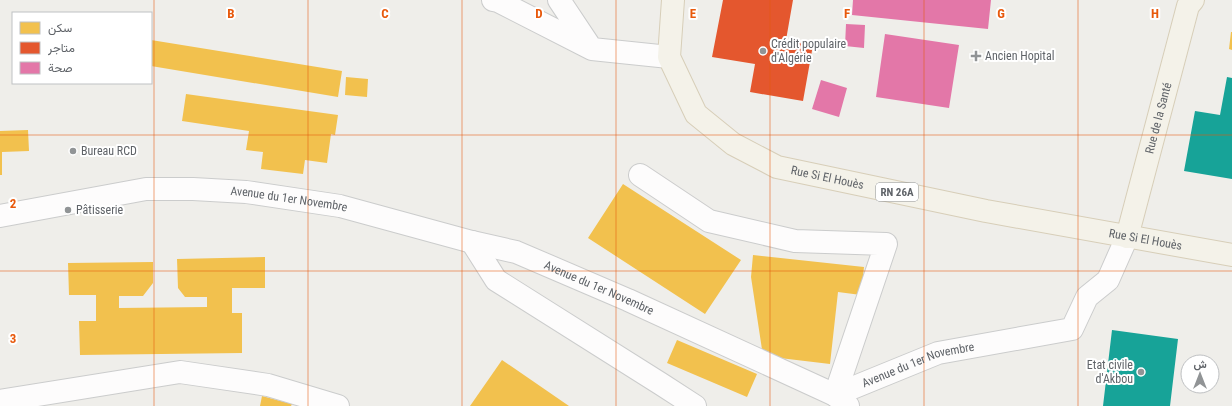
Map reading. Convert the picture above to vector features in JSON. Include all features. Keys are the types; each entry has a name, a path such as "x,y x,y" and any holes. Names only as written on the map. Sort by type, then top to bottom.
{"main road":[{"name":"Rue Si El Houès","path":"673,0 669,57 696,114 733,144 777,167 986,211 1232,255"},
{"name":"Rue de la Santé","path":"1127,237 1188,6 1192,0"}],"street":[{"path":"493,0 498,1 592,49 669,57"},
{"path":"559,0 592,49"},
{"path":"640,175 709,221 795,241 886,244 842,401"},
{"name":"Avenue du 1er Novembre","path":"0,216 146,188 192,188 246,192 340,206 472,242 516,252 628,300 842,401 938,353 1072,329 1087,297 1108,280 1127,237"},
{"path":"472,242 496,280 695,406"},
{"path":"0,401 180,372 268,385 338,406"}],"building: سكن":[{"path":"1232,32 1232,50 1229,49"},
{"path":"152,40 342,71 338,97 152,66"},
{"path":"346,77 368,79 367,97 345,95"},
{"path":"186,94 338,115 335,135 331,134 327,163 305,160 303,174 261,169 263,152 246,150 249,131 182,121"},
{"path":"28,130 29,151 2,152 2,175 0,175 0,131"},
{"path":"623,184 741,260 705,314 588,238"},
{"path":"753,255 864,267 861,295 838,292 830,364 763,356 751,277"},
{"path":"265,257 265,288 232,288 232,313 242,313 242,353 80,355 79,321 96,321 96,295 69,295 68,263 153,262 153,283 143,296 119,296 119,308 207,307 207,297 185,297 178,288 177,259"},
{"path":"677,340 757,374 747,397 667,363"},
{"path":"502,360 569,406 470,406"},
{"path":"262,396 292,404 291,406 260,406"}],"building: متاجر":[{"name":"Crédit populaire d'Algérie","path":"723,0 793,0 786,40 813,45 803,101 750,92 755,64 712,57"}],"building: صحة":[{"path":"853,0 991,0 988,29 852,15"},
{"path":"846,24 865,25 864,48 845,46"},
{"path":"885,34 959,45 949,108 876,97"},
{"path":"821,80 847,88 839,117 812,109"}],"building: مرافق عامة":[{"path":"1227,77 1232,78 1232,179 1184,171 1195,111 1220,115"},
{"name":"Etat civile d'Akbou","path":"1112,330 1178,339 1170,406 1103,406"}],"place":[{"name":"Crédit populaire d'Algérie","path":"763,51"},
{"name":"Ancien Hopital","path":"976,56"},
{"name":"Bureau RCD","path":"73,151"},
{"name":"Pâtisserie","path":"68,210"},
{"name":"Etat civile d'Akbou","path":"1141,372"}]}
